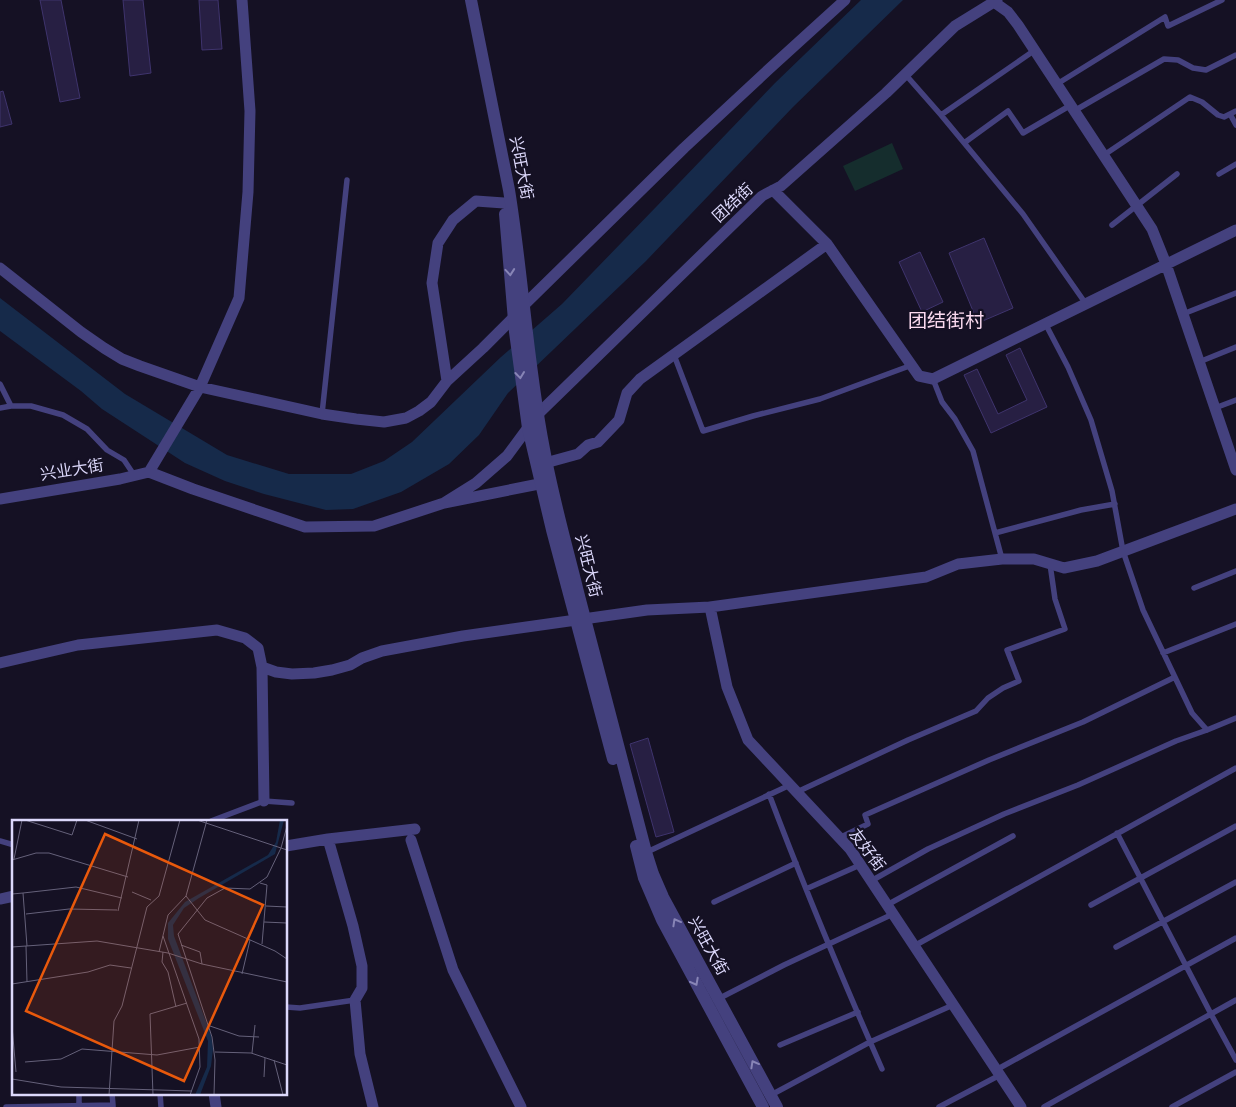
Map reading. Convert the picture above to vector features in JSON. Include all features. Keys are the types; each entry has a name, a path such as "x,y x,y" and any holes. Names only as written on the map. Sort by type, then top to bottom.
{"street":[{"path":"242,0 250,111 248,192 239,298 200,387 149,472 305,527 374,526 444,502 545,482"},
{"name":"兴旺大街","path":"465,0 504,203 520,320 536,400 530,420"},
{"name":"兴旺大街","path":"471,0 514,221 524,305 515,332 530,420 580,620 643,854 644,878 658,912 713,1002 764,1101 777,1107"},
{"path":"524,305 684,148 845,0"},
{"path":"996,1 1018,25 1152,229 1233,454 1236,470"},
{"name":"团结街","path":"444,502 476,483 507,456 530,420 762,196 781,186 886,93 955,26 996,1"},
{"path":"773,190 826,244 919,376 933,380 1236,230"},
{"path":"447,381 432,283 438,243 453,220 476,202 504,203"},
{"path":"541,464 578,454 588,445 598,442 619,420 627,393 640,379 826,244"},
{"path":"0,268 81,332 104,348 131,362 200,387 322,414 384,422 406,418 419,411 431,402 447,381 520,320"},
{"name":"兴业大街","path":"0,499 120,479 149,472"},
{"path":"262,667 276,672 292,674 332,670 350,665 362,658 382,651 463,636 647,610 710,607 926,577 958,564 1002,558 1034,559 1064,568 1098,561 1236,509"},
{"name":"友好街","path":"710,607 727,688 748,740 850,850 1021,1107"},
{"path":"0,664 78,645 217,630 245,638 258,648 262,667 264,801"},
{"path":"288,846 415,829"},
{"path":"328,839 353,926 362,966 362,988 355,1000 360,1054 373,1107"},
{"path":"411,840 454,970 520,1107"},
{"path":"214,1094 216,1107"}],"lane":[{"path":"1057,84 1165,17 1168,26 1222,0"},
{"path":"941,115 1035,50"},
{"path":"964,143 1008,111 1023,133 1164,59 1178,60 1193,68 1206,70 1236,55"},
{"path":"905,74 1024,214 1087,304"},
{"path":"1104,155 1190,97 1202,102 1218,115 1224,117 1233,112 1236,125"},
{"path":"1219,174 1236,164"},
{"path":"1112,225 1177,174"},
{"path":"322,414 347,180"},
{"path":"1183,314 1236,293"},
{"path":"1046,325 1068,367 1091,420 1112,490 1123,551 1142,610 1192,713 1207,730"},
{"path":"1199,362 1236,348"},
{"path":"674,355 703,431 820,399 912,365"},
{"path":"933,380 942,402 956,419 973,451 1002,558"},
{"path":"0,384 11,406"},
{"path":"1215,408 1236,400"},
{"path":"0,408 30,406 63,415 87,429 107,450 124,460 134,476"},
{"path":"995,533 1081,510 1115,504"},
{"path":"643,854 769,794 793,789 976,711 988,698 1003,688 1019,681 1007,650 1065,629 1055,598 1050,564"},
{"path":"1194,588 1236,571"},
{"path":"1163,653 1236,624"},
{"path":"839,838 868,824 865,815 989,760 1082,722 1175,677"},
{"path":"870,881 928,849 1004,814 1078,785 1176,741 1236,718"},
{"path":"914,946 1236,768"},
{"path":"769,794 806,889 882,1068"},
{"path":"214,820 264,801 292,803"},
{"path":"1091,905 1236,826"},
{"path":"1117,833 1236,1060"},
{"path":"713,1002 890,910 1012,836"},
{"path":"714,902 796,863"},
{"path":"806,889 860,865"},
{"path":"1116,947 1236,882"},
{"path":"939,1107 1236,938"},
{"path":"288,1007 300,1008 355,1000"},
{"path":"1044,1107 1236,1000"},
{"path":"764,1101 870,1042 953,1004"},
{"path":"780,1045 858,1012"},
{"path":"1172,1107 1236,1072"},
{"path":"160,1094 161,1107"},
{"path":"6,1107 113,1106"}],"green space":[{"path":"892,143 903,169 855,191 843,166"}],"water":[{"path":"861,0 903,0 793,107 646,261 508,393 479,435 449,464 401,492 353,509 326,510 264,494 225,481 185,463 102,409 81,391 0,331 0,298 125,394 227,455 289,474 351,474 384,461 412,442 501,357 562,304 775,83"}],"building":[{"path":"40,0 61,0 80,98 60,102"},
{"path":"123,0 143,0 151,73 130,76"},
{"path":"199,0 218,0 222,49 202,50"},
{"path":"3,91 12,124 0,127 0,92"},
{"path":"984,238 1013,308 978,323 949,253"},
{"path":"920,252 943,302 922,312 899,262"},
{"path":"1020,348 1047,407 991,433 964,375 977,369 998,414 1027,400 1006,355"},
{"path":"648,738 674,832 656,837 630,744"}],"district":[{"name":"团结街村","path":"946,321"}]}
